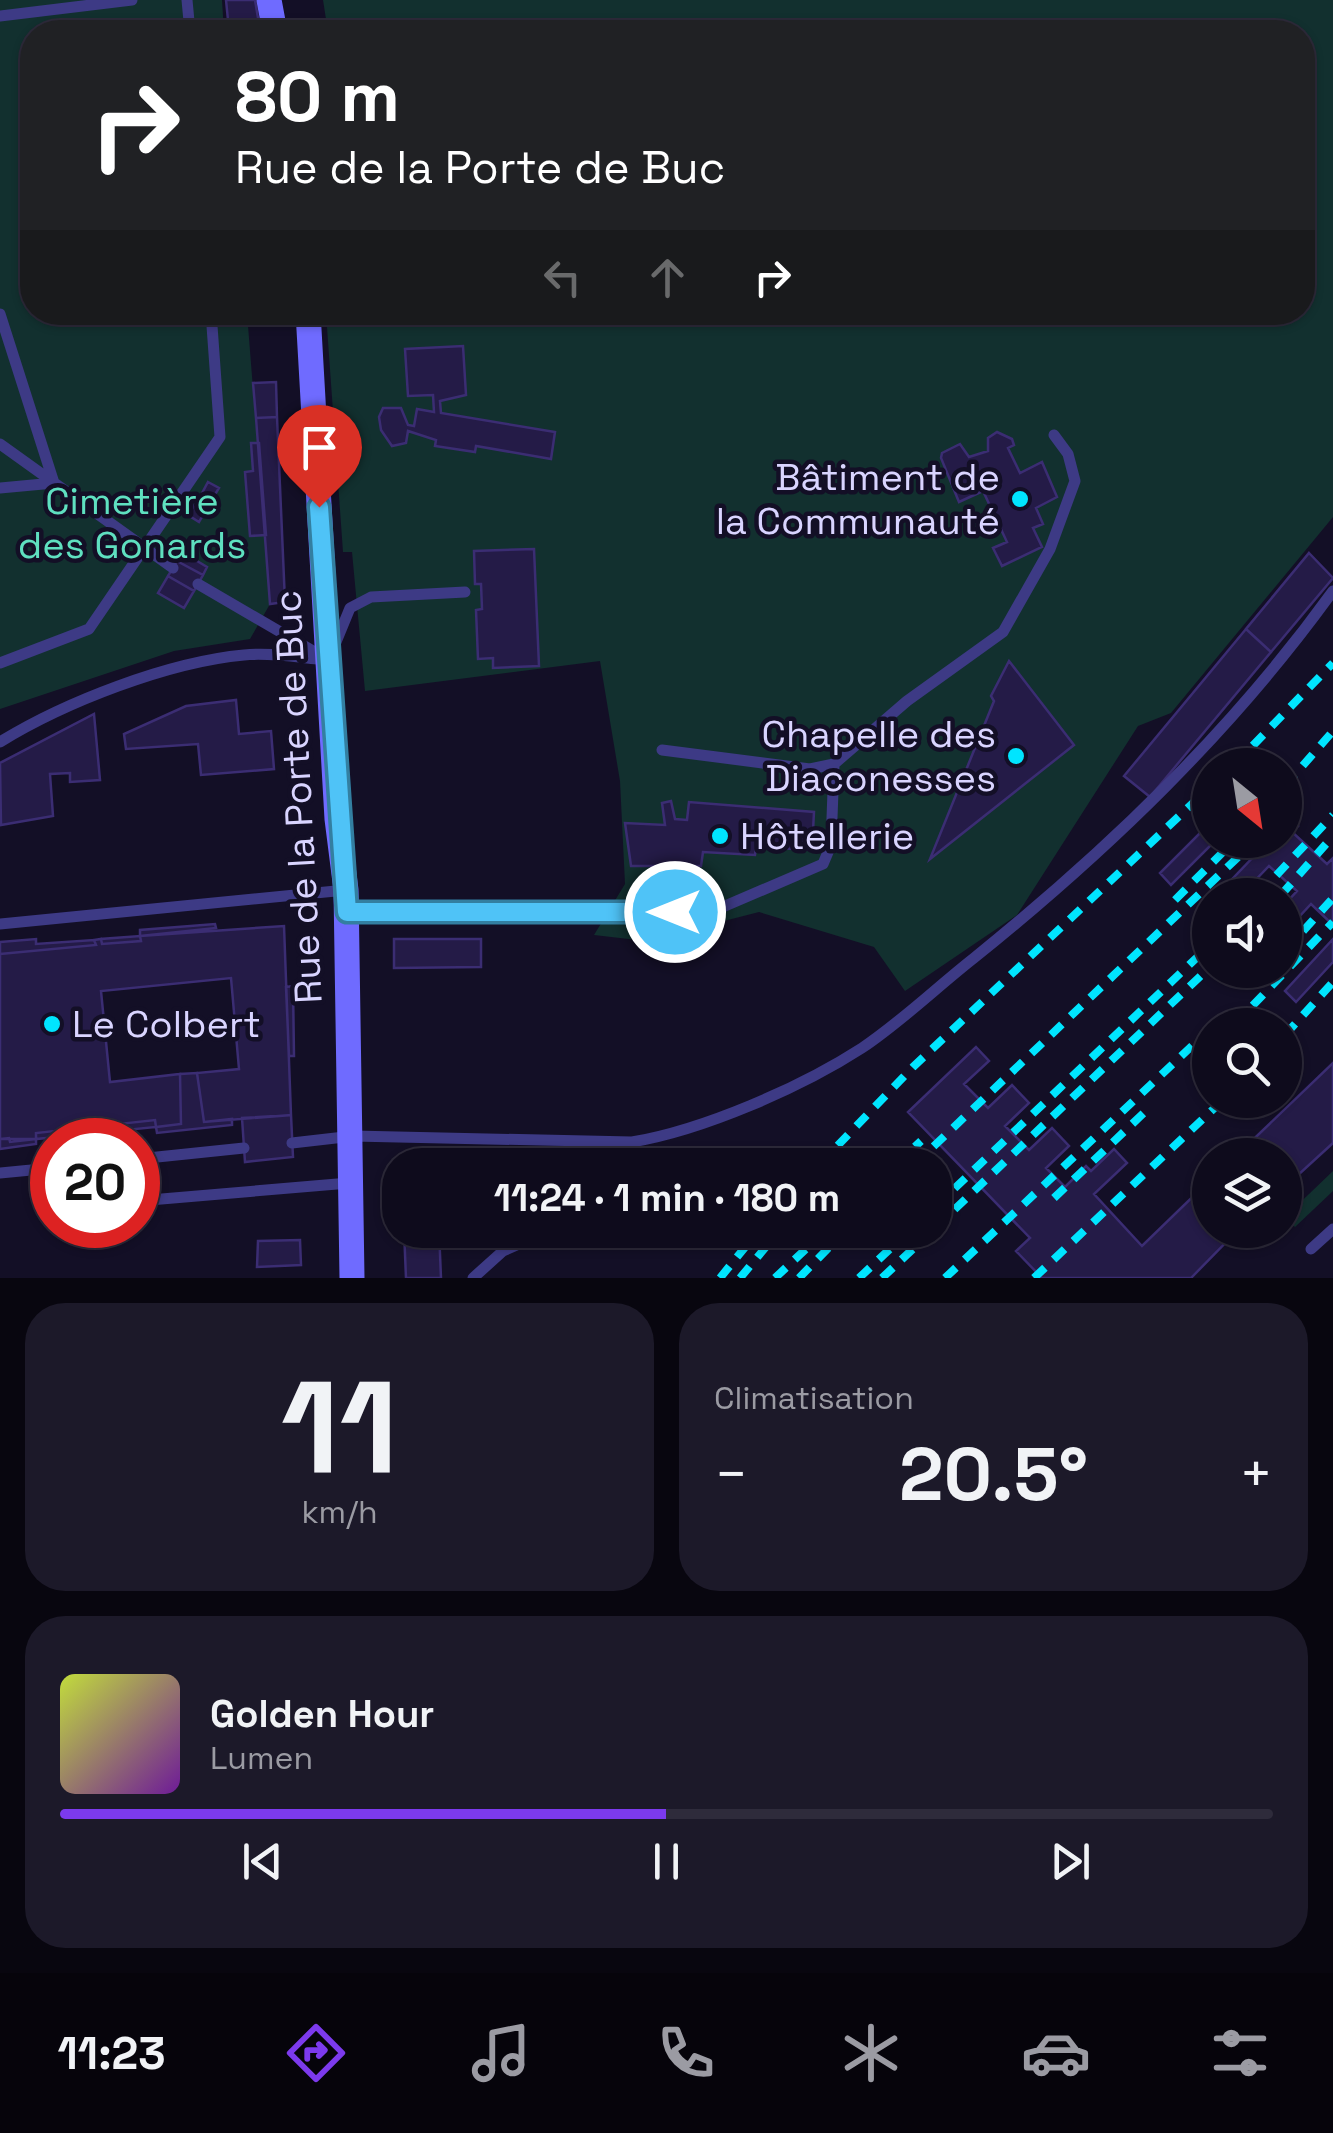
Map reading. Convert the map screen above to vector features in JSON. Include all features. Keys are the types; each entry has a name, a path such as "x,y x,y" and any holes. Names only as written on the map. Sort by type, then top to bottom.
{"main road":[{"name":"Rue de la Porte de Buc","path":"309,325 346,901 354,1183 352,1278"}],"lane":[{"path":"0,16 132,0"},
{"path":"0,314 54,483"},
{"path":"0,662 90,629 220,437 211,325"},
{"path":"662,750 810,769 834,764 907,701 1003,632 1050,549 1075,481 1068,454 1054,435"},
{"path":"0,444 173,568"},
{"path":"0,488 54,483"},
{"path":"198,584 329,660"},
{"path":"292,1143 353,1136 614,1142 672,1136 862,1048 1040,905 1124,830 1243,707 1333,591"},
{"path":"329,660 350,608 360,602 371,597 465,592"},
{"path":"0,742 24,727 182,663 249,654 329,660"},
{"path":"0,924 346,901 711,912 823,864 830,845 834,764"},
{"path":"612,1148 614,1142"},
{"path":"160,1157 244,1148"},
{"path":"0,1173 30,1170"},
{"path":"160,1199 354,1183"},
{"path":"1311,1249 1333,1229"},
{"path":"473,1278 511,1248"}],"green space":[{"name":"Cimetière des Gonards","path":"0,0 222,0 223,20 20,20 20,325 248,325 270,604 250,639 174,651 0,709"},
{"path":"323,0 1333,0 1333,517 1171,713 1138,726 1017,915 905,991 874,947 759,912 646,941 594,935 625,884 620,781 600,661 365,691 352,552 343,552 327,325 1315,325 1315,20 326,20"},
{"path":"1333,1171 1333,1191 1302,1220 1302,1201"}],"building":[{"path":"226,0 255,0 258,20 228,20"},
{"path":"463,346 466,395 440,401 441,413 555,432 551,459 476,446 475,452 435,446 436,440 408,431 406,443 392,446 381,430 379,417 383,408 401,408 408,425 414,426 417,409 434,412 433,395 408,396 405,349"},
{"path":"276,382 277,417 256,418 253,383"},
{"path":"277,417 285,602 270,604 256,418"},
{"name":"Bâtiment de la Communauté","path":"997,432 1012,439 1014,445 1008,448 1020,473 1042,462 1057,497 1036,508 1043,524 1033,528 1042,547 1002,566 993,548 1007,542 983,491 959,502 941,458 942,453 960,444 969,457 988,451 988,438"},
{"path":"251,443 259,443 266,535 250,536 245,472 253,471"},
{"path":"208,482 219,488 211,501 201,495"},
{"path":"201,495 211,501 199,522 188,515"},
{"path":"534,549 539,666 493,668 493,658 478,659 476,610 482,609 481,584 475,584 474,551"},
{"path":"182,552 207,567 203,575 177,561"},
{"path":"1309,553 1333,578 1271,652 1246,629"},
{"path":"177,561 203,575 194,591 168,576"},
{"path":"168,576 194,591 184,608 158,593"},
{"path":"1246,629 1271,652 1150,797 1124,776"},
{"name":"Chapelle des Diaconesses","path":"1009,661 1074,745 930,859 994,701 991,696"},
{"path":"236,700 239,734 271,731 274,769 201,775 198,744 126,749 124,734 186,706"},
{"path":"94,714 100,780 70,782 70,773 50,774 53,816 1,825 0,763"},
{"name":"Hôtellerie","path":"671,801 675,819 687,820 689,802 814,812 812,850 756,847 755,855 703,852 701,866 631,866 625,823 665,825 662,803"},
{"path":"1192,841 1192,858 1198,858 1171,885 1160,873"},
{"path":"1302,841 1327,864 1333,858 1333,925 1311,904 1302,914 1302,878 1282,878 1269,866 1257,878 1233,878 1252,858 1302,858"},
{"path":"215,924 216,928 140,936 140,930"},
{"name":"Le Colbert","path":"284,926 291,1115 204,1122 197,1073 239,1069 231,978 101,991 110,1082 180,1074 181,1124 160,1127 160,1118 30,1118 30,1139 0,1139 0,954 96,945 94,940 101,939 102,944 141,941 140,936"},
{"path":"140,936 141,941 102,944 101,939"},
{"path":"36,939 36,944 94,940 96,945 0,954 0,942"},
{"path":"394,939 481,939 481,967 394,968"},
{"path":"1333,939 1333,962 1296,1002 1285,991 1302,988 1302,973"},
{"path":"293,986 294,1056 289,1056 286,987"},
{"path":"976,1047 989,1061 964,1084 988,1108 1012,1085 1029,1103 1005,1126 1029,1150 1052,1128 1069,1146 1046,1168 1065,1187 1086,1166 1091,1171 1114,1149 1127,1163 1094,1194 1142,1246 1192,1197 1192,1248 1220,1248 1191,1278 1042,1278 1016,1251 1030,1238 952,1157 952,1148 943,1148 908,1112"},
{"path":"1333,1063 1333,1143 1302,1171 1302,1138 1255,1138 1276,1118 1302,1118 1302,1093"},
{"path":"197,1073 204,1122 232,1119 232,1125 160,1133 160,1127 181,1124 180,1074"},
{"path":"291,1115 293,1157 245,1162 242,1118"},
{"path":"0,1139 30,1140 30,1145 0,1149"},
{"path":"300,1240 301,1265 257,1267 258,1241"},
{"path":"405,1248 440,1248 441,1278 406,1278"}],"railway":[{"path":"1250,748 1333,663"},
{"path":"1302,767 1333,731"},
{"path":"835,1148 913,1067 1192,804"},
{"path":"1274,878 1333,815"},
{"path":"1296,878 1326,844"},
{"path":"1175,900 1217,858"},
{"path":"932,1148 1237,858"},
{"path":"1302,932 1333,898"},
{"path":"1250,1008 1333,922"},
{"path":"952,1191 1192,962"},
{"path":"1302,1016 1333,982"},
{"path":"952,1212 1192,984"},
{"path":"945,1278 1192,1046"},
{"path":"1054,1198 1148,1109"},
{"path":"1034,1278 1204,1118"},
{"path":"913,1148 921,1141"},
{"path":"720,1278 744,1248"},
{"path":"740,1278 765,1248"},
{"path":"775,1278 807,1248"},
{"path":"799,1278 828,1248"},
{"path":"859,1278 891,1248"},
{"path":"882,1278 914,1248"}],"place":[{"name":"Bâtiment de la Communauté","path":"1020,499"},
{"name":"Chapelle des Diaconesses","path":"1016,756"},
{"name":"Hôtellerie","path":"720,836"},
{"name":"Le Colbert","path":"52,1024"}],"route":[{"path":"319,507 347,912 675,912"}]}
